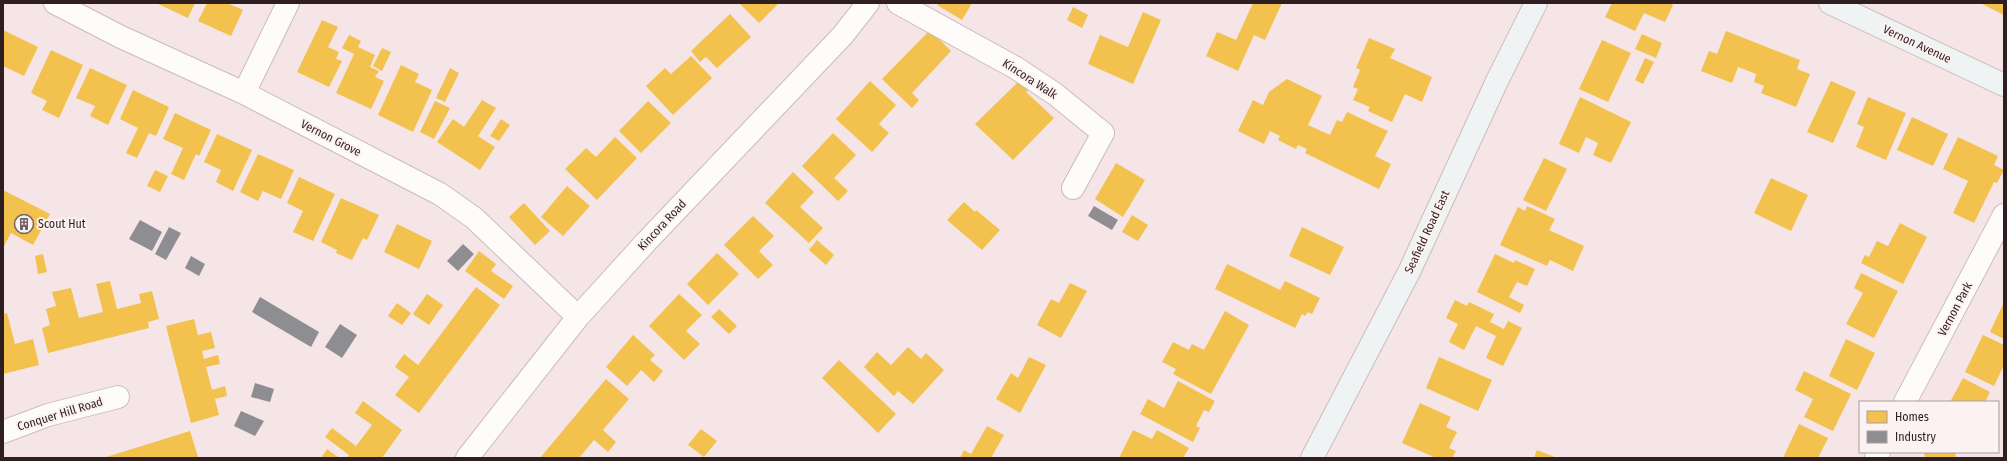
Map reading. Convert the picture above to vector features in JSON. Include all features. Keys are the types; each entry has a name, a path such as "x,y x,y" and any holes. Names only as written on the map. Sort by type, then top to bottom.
{"street":[{"name":"Vernon Grove","path":"54,3 121,37 244,92 433,190 459,206 474,218 578,317"},
{"path":"244,92 288,3"},
{"name":"Kincora Road","path":"467,458 578,317 646,242 843,35 868,3"},
{"name":"Kincora Walk","path":"898,3 1016,68 1055,94 1103,133 1073,188"},
{"name":"Seafield Road East","path":"1312,458 1410,270 1497,81 1536,3"},
{"name":"Vernon Avenue","path":"1830,3 2004,84"},
{"name":"Vernon Park","path":"1906,401 2004,215"},
{"name":"Conquer Hill Road","path":"3,432 48,415 118,397"}],"building: Homes":[{"path":"156,3 195,3 188,18"},
{"path":"207,3 227,3 243,10 231,36 198,21"},
{"path":"739,3 779,3 759,23"},
{"path":"939,3 972,3 962,20 937,5"},
{"path":"1253,3 1282,3 1265,40 1254,35 1238,71 1206,56 1217,32 1236,40"},
{"path":"1612,3 1670,3 1673,5 1665,22 1644,13 1635,31 1605,17"},
{"path":"1981,3 2004,3 2004,15 1984,5"},
{"path":"1073,7 1088,15 1082,28 1067,20"},
{"path":"1143,12 1161,20 1133,84 1088,64 1100,35 1128,47"},
{"path":"730,14 751,37 717,68 706,57 700,62 691,51"},
{"path":"322,20 338,27 328,47 339,52 336,59 342,61 329,87 297,72"},
{"path":"3,30 38,47 24,76 3,66"},
{"path":"930,30 951,51 912,93 919,100 912,108 882,79"},
{"path":"1726,31 1800,60 1797,69 1810,74 1796,107 1761,93 1764,86 1754,82 1756,74 1738,67 1732,83 1701,71 1709,51 1717,54"},
{"path":"1642,34 1662,43 1656,58 1635,49"},
{"path":"349,35 361,41 358,47 375,55 370,67 379,71 375,77 384,81 371,109 336,93 354,54 342,48"},
{"path":"1369,38 1395,49 1390,58 1432,77 1422,102 1405,94 1392,122 1368,111 1370,107 1353,100 1358,89 1353,87 1360,70 1356,68"},
{"path":"1602,40 1631,53 1608,102 1579,89"},
{"path":"382,48 391,52 382,71 373,66"},
{"path":"51,50 83,65 59,118 42,110 47,101 31,93"},
{"path":"691,56 712,78 673,115 646,86 665,68 671,74"},
{"path":"1645,58 1654,62 1643,84 1635,80"},
{"path":"401,65 419,74 415,82 432,90 413,132 378,115"},
{"path":"90,68 127,85 108,125 90,116 95,106 76,98"},
{"path":"450,68 459,73 445,102 436,98"},
{"path":"1287,79 1322,96 1308,125 1330,135 1337,120 1342,122 1347,112 1388,131 1375,156 1391,164 1379,189 1305,153 1307,149 1298,145 1296,149 1278,140 1280,136 1270,131 1264,144 1238,131 1253,100 1263,105 1269,92"},
{"path":"1020,80 1030,89 1026,92 1054,118 1013,160 975,124"},
{"path":"870,81 896,105 879,124 889,133 872,152 836,119"},
{"path":"1831,81 1856,92 1833,143 1807,132"},
{"path":"133,90 169,107 156,136 149,133 137,158 126,153 138,128 120,119"},
{"path":"1580,97 1631,122 1611,163 1593,155 1598,143 1586,137 1579,153 1559,144"},
{"path":"1868,97 1906,113 1886,160 1856,147 1864,127 1857,124"},
{"path":"482,100 496,108 478,136 495,147 480,170 437,142 453,119 464,127"},
{"path":"435,101 450,108 434,139 420,132"},
{"path":"648,101 671,123 641,153 619,131"},
{"path":"175,113 211,130 199,156 196,154 184,180 171,174 183,148 163,139"},
{"path":"1912,117 1948,134 1933,166 1897,150"},
{"path":"501,119 510,125 499,141 490,136"},
{"path":"833,133 856,155 834,178 848,191 838,201 802,166"},
{"path":"217,134 252,150 233,191 216,182 221,170 204,162"},
{"path":"615,137 637,158 597,200 565,169 586,148 596,157"},
{"path":"1958,137 1998,156 1994,165 2004,170 1997,183 1994,182 1974,223 1953,213 1968,181 1943,169"},
{"path":"258,154 294,170 281,199 263,191 258,201 240,192"},
{"path":"1544,158 1567,169 1546,211 1523,200"},
{"path":"1116,163 1145,180 1123,217 1095,199"},
{"path":"155,170 168,176 160,192 147,186"},
{"path":"793,172 814,192 800,207 823,228 809,243 765,203"},
{"path":"299,177 335,194 313,241 293,232 303,211 287,203"},
{"path":"1771,178 1808,195 1791,231 1754,213"},
{"path":"567,186 590,206 563,236 541,217"},
{"name":"Scout Hut","path":"3,190 50,214 33,245 11,233 3,248"},
{"path":"341,198 379,215 367,240 363,238 352,260 336,253 337,250 321,242"},
{"path":"964,202 1000,230 982,250 947,220"},
{"path":"524,203 550,231 535,245 509,217"},
{"path":"1527,206 1555,219 1549,230 1584,246 1573,271 1550,260 1547,266 1500,245 1518,207 1525,211"},
{"path":"1132,215 1148,225 1138,241 1122,232"},
{"path":"753,216 774,236 759,251 773,265 758,279 724,245"},
{"path":"1900,223 1927,237 1903,284 1861,263 1865,255 1869,257 1877,241 1888,246"},
{"path":"397,224 432,241 419,269 384,252"},
{"path":"1302,227 1344,247 1330,275 1289,256"},
{"path":"817,240 834,255 826,265 809,250"},
{"path":"479,251 496,264 491,271 513,286 504,299 465,271"},
{"path":"717,253 739,274 708,305 687,284"},
{"path":"43,254 47,272 38,274 35,256"},
{"path":"1495,254 1514,263 1515,260 1535,269 1527,286 1517,282 1509,297 1524,305 1520,313 1477,292"},
{"path":"1227,264 1280,290 1285,281 1320,298 1312,314 1308,312 1305,316 1302,314 1295,328 1215,289"},
{"path":"1861,273 1898,291 1874,338 1846,324 1863,293 1854,288"},
{"path":"110,281 117,309 141,303 139,294 152,291 159,319 148,322 149,328 48,353 42,328 50,325 46,309 56,306 52,292 71,288 79,318 103,312 96,284"},
{"path":"1070,283 1087,291 1061,338 1037,325 1051,299 1059,303"},
{"path":"476,287 500,305 419,413 395,395 409,377 395,367 404,354 418,365"},
{"path":"427,294 443,305 429,325 413,314"},
{"path":"679,294 702,315 686,331 700,344 684,360 649,326"},
{"path":"1455,300 1467,306 1469,302 1494,314 1490,322 1504,329 1508,321 1522,328 1503,366 1486,358 1496,336 1476,326 1464,350 1449,342 1458,324 1446,318"},
{"path":"2004,302 2004,339 1990,332"},
{"path":"397,303 411,313 402,325 388,316"},
{"path":"719,309 737,326 729,334 711,317"},
{"path":"1225,311 1249,325 1211,394 1173,374 1176,369 1162,362 1173,342 1189,350 1192,344 1204,350"},
{"path":"7,313 15,344 33,339 39,365 3,374 3,314"},
{"path":"194,319 198,335 211,332 215,348 202,351 204,359 218,355 220,364 206,367 212,390 225,386 227,396 215,399 219,415 191,423 166,326"},
{"path":"633,335 655,355 650,360 663,371 654,382 641,370 627,386 606,367"},
{"path":"1983,335 2004,345 2004,365 1994,386 1965,372"},
{"path":"1846,339 1875,353 1857,390 1829,376"},
{"path":"908,347 921,359 926,353 944,370 913,404 898,391 894,396 864,367 877,352 891,365"},
{"path":"1029,357 1046,365 1020,413 996,399 1011,373 1018,378"},
{"path":"1439,357 1492,380 1478,411 1426,388"},
{"path":"839,360 896,414 878,433 822,378"},
{"path":"1804,371 1851,394 1833,431 1804,417 1813,399 1795,390"},
{"path":"1963,378 1990,392 1986,401 1951,401"},
{"path":"606,379 629,399 603,430 616,442 608,452 594,440 579,458 540,458"},
{"path":"1178,381 1215,401 1209,412 1204,410 1196,426 1200,428 1193,442 1140,414 1148,399 1164,408"},
{"path":"363,401 402,430 382,458 347,458 349,455 325,437 332,428 356,446 372,425 355,413"},
{"path":"1420,403 1451,417 1446,427 1457,432 1449,448 1456,451 1452,458 1436,458 1402,443"},
{"path":"1799,424 1828,438 1818,458 1783,458"},
{"path":"987,426 1004,435 991,458 960,458 964,450 971,454"},
{"path":"701,429 717,441 704,457 688,445"},
{"path":"1133,430 1152,439 1157,430 1189,448 1183,458 1119,458"},
{"path":"190,431 198,457 103,458"},
{"path":"327,449 339,458 321,458"},
{"path":"1537,450 1557,458 1534,458"},
{"path":"1924,453 1955,453 1956,458 1925,458"}],"building: Industry":[{"path":"1094,206 1118,220 1112,230 1088,216"},
{"path":"140,220 162,232 152,251 129,239"},
{"path":"169,227 181,233 166,260 155,254"},
{"path":"463,244 474,254 458,271 447,261"},
{"path":"191,256 205,264 199,276 185,268"},
{"path":"260,297 319,332 311,347 252,312"},
{"path":"340,324 357,335 342,358 325,347"},
{"path":"255,383 274,389 270,402 251,397"},
{"path":"241,411 264,421 255,436 234,426"}],"place":[{"name":"Scout Hut","path":"24,224"}]}
